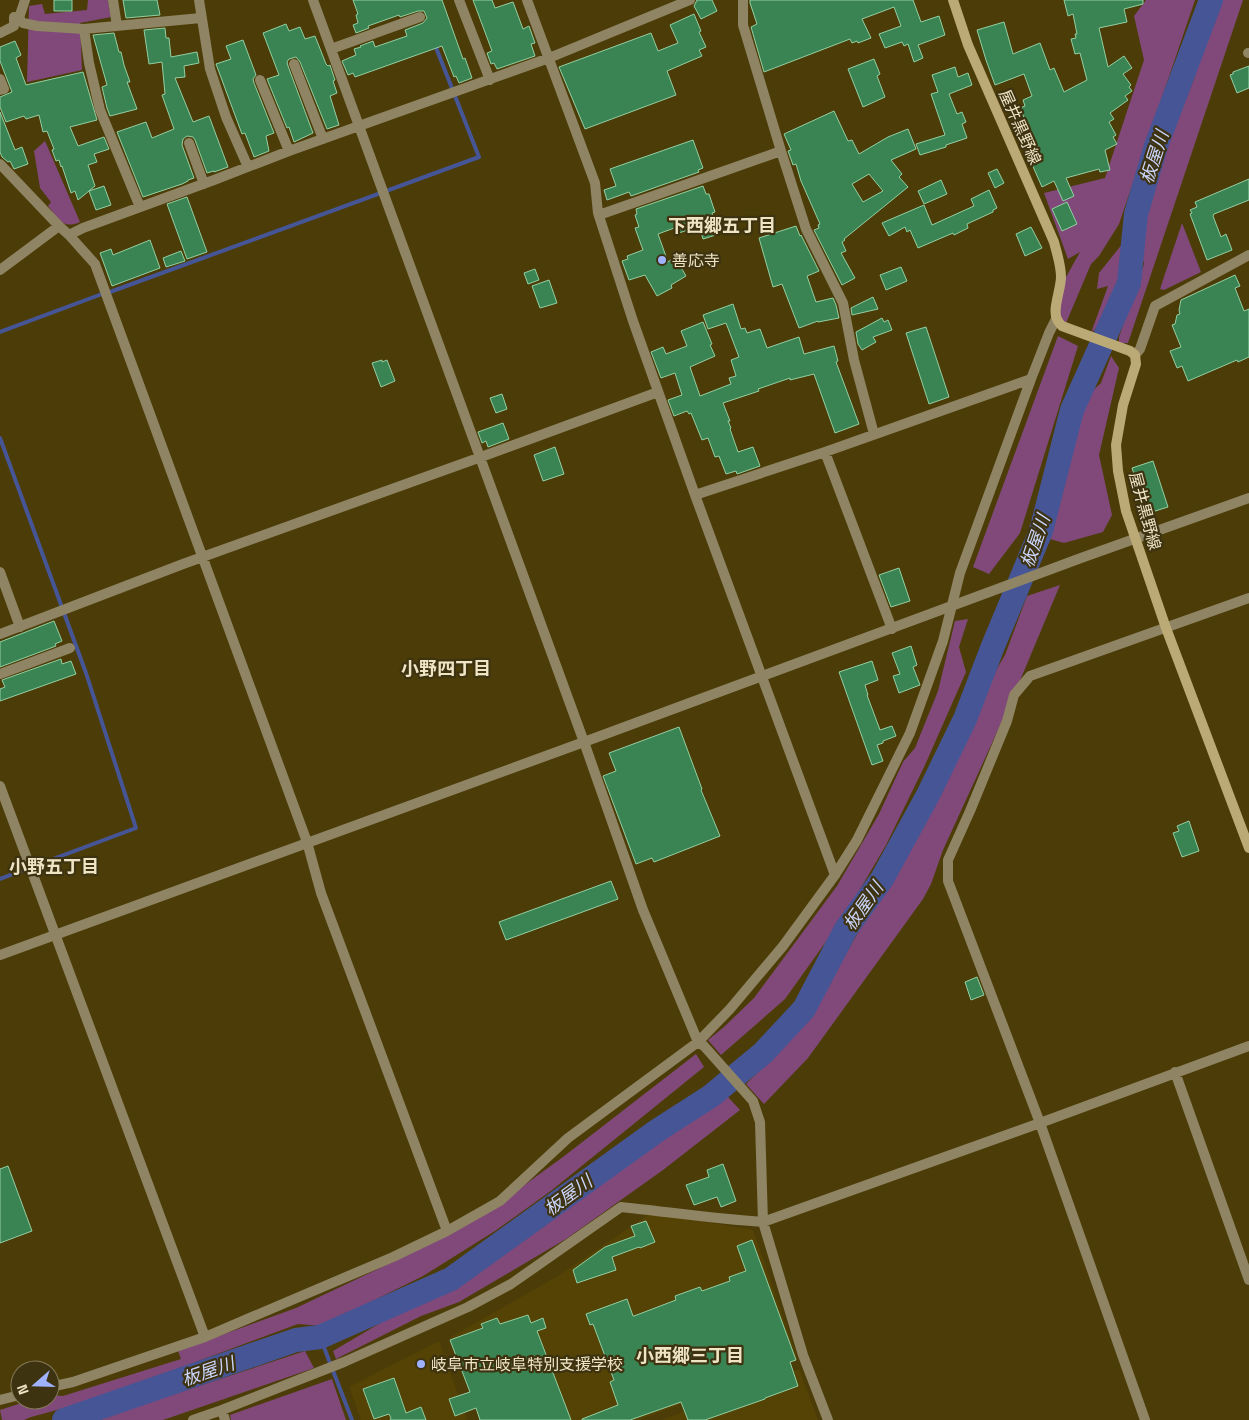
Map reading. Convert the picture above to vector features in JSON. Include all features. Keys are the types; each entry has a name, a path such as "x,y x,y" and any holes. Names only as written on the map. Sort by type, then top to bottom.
{"main road":[{"name":"屋井黒野線","path":"953,0 972,53 1054,242 1060,262 1061,278 1055,310 1059,322"},
{"path":"1059,322 1132,353"},
{"name":"屋井黒野線","path":"1132,353 1136,364 1124,405 1116,444 1118,471 1126,511 1166,628 1249,848"}],"street":[{"path":"19,18 25,0"},
{"path":"113,0 117,26"},
{"path":"199,0 210,69 226,117 248,167"},
{"path":"314,0 481,457 643,910 701,1044 753,1101 760,1122 763,1222 803,1355 828,1420"},
{"path":"460,0 490,80"},
{"path":"527,0 595,183 599,215 633,321 835,875"},
{"path":"69,235 83,228 289,151 549,58 690,0"},
{"path":"743,0 743,25 781,151 806,228 842,303 854,360 874,434"},
{"path":"0,33 14,26 14,17 19,18"},
{"path":"19,18 23,23 37,26 84,28 201,18"},
{"path":"331,49 420,18"},
{"path":"84,28 89,63 100,110 140,207"},
{"path":"294,64 323,139"},
{"path":"0,79 4,89 0,90"},
{"path":"260,80 289,151"},
{"path":"189,143 204,184"},
{"path":"599,215 781,151"},
{"path":"0,164 95,264 307,842 321,893 447,1231"},
{"path":"0,270 59,226"},
{"path":"1132,353 1140,349 1155,306 1249,255"},
{"path":"60,1385 205,1337 393,1257 447,1231 500,1201 568,1138 701,1044 783,946 835,875 857,840 910,734 956,604 960,573 1048,333 1059,322"},
{"path":"695,495 825,452 1031,379"},
{"path":"0,634 202,557 658,392"},
{"path":"825,452 892,629"},
{"path":"0,955 1249,498"},
{"path":"0,572 20,627"},
{"path":"1145,1420 1040,1123 949,885 948,860 1007,721 1014,695 1030,676 1249,598"},
{"path":"0,674 70,648"},
{"path":"0,786 205,1337"},
{"path":"193,1420 223,1415 441,1320 510,1284 621,1207 720,1219 763,1222 1249,1046"},
{"path":"1175,1072 1249,1280"}],"shaded area":[{"path":"88,0 108,0 111,17 80,23 82,70 27,82 29,6 42,4 45,14 87,10"},
{"path":"1146,0 1195,0 1119,224 1099,256 1091,264 1066,323 1058,320 1056,295 1080,252 1068,259 1044,193 1105,178 1144,60 1134,16"},
{"path":"1218,0 1243,0 1128,343 1119,343 1119,337 1144,264 1138,236 1140,200 1167,147 1194,79"},
{"path":"45,141 80,222 69,225 61,222 48,206 51,202 40,188 34,151"},
{"path":"1182,223 1201,272 1164,290 1160,289"},
{"path":"1123,243 1133,245 1129,283 1109,316 1091,333 1108,286 1097,289 1099,273"},
{"path":"1058,336 1078,346 1020,533 989,574 973,567"},
{"path":"1111,356 1119,368 1099,455 1112,515 1103,532 1064,543 1050,539 1050,519 1072,410 1101,383"},
{"path":"1060,585 1014,695 943,850 931,884 923,899 808,1058 764,1104 746,1084 801,1027 828,986 873,906 907,852 1005,655 1027,596"},
{"path":"968,619 959,647 966,672 925,765 886,845 845,915 785,999 721,1055 708,1040 754,998 837,886 879,814 903,762 915,748 938,691 955,621"},
{"path":"696,1054 704,1067 552,1190 495,1231 423,1276 322,1326 298,1324 150,1379 60,1409 60,1396 181,1359 178,1351 296,1308 376,1270 486,1213 563,1157"},
{"path":"728,1097 740,1110 663,1170 566,1239 459,1302 421,1316 336,1359 333,1351 535,1232 618,1167"},
{"path":"651,1213 753,1230 798,1360 639,1420 481,1420 451,1337 558,1276"},
{"name":"岐阜市立岐阜特別支援学校","path":"439,1341 467,1420 361,1420 349,1387"},
{"path":"305,1351 314,1368 163,1420 96,1420"},
{"path":"799,1369 818,1420 661,1420"},
{"path":"332,1379 346,1420 231,1420 230,1415"},
{"path":"10,1407 10,1410 57,1410 24,1420 2,1420 0,1410"}],"building":[{"path":"54,0 72,0 72,11 54,11"},
{"path":"123,0 157,0 160,15 126,18"},
{"path":"353,0 442,0 463,59 465,58 472,78 459,83 456,76 454,77 442,46 355,77 353,73 348,75 342,61 356,55 354,49 373,41 375,47 407,36 405,30 423,23 427,18 424,11 400,17 399,15 368,26 369,28 356,33 353,25 358,23 356,15 358,14"},
{"path":"473,0 492,0 495,8 513,2 523,29 529,26 535,43 531,44 535,56 497,69 494,63 491,64 487,53 492,51"},
{"path":"697,0 712,0 717,11 701,19 694,6"},
{"path":"750,0 913,0 921,22 939,16 945,35 918,45 923,58 914,62 908,44 904,46 902,42 885,48 879,34 901,26 894,7 862,19 871,38 858,43 857,41 852,43 850,39 764,72 751,27 757,24"},
{"path":"1064,0 1143,0 1143,4 1124,9 1127,22 1099,28 1108,67 1124,56 1132,68 1123,74 1131,85 1129,87 1132,91 1125,96 1128,100 1110,113 1114,119 1109,122 1116,135 1113,137 1117,144 1105,150 1110,170 1100,172 1099,169 1066,178 1074,196 1063,201 1054,181 1042,187 1020,137 1030,132 1020,108 1025,106 1023,100 1032,96 1024,74 995,85 977,30 1004,22 1013,54 1040,43 1050,70 1054,68 1064,92 1087,80 1080,53 1075,54 1071,39 1076,38 1075,34 1077,34 1073,14 1068,16"},
{"path":"694,14 706,47 699,50 702,56 667,71 676,95 585,129 559,67 651,33 658,51 678,43 670,25"},
{"path":"286,24 289,31 300,27 305,39 315,36 326,64 330,65 337,93 330,96 339,125 327,129 300,62 296,57 289,59 287,62 288,66 313,133 294,142 267,79 279,75 263,33"},
{"path":"165,28 166,38 169,38 171,57 197,52 199,63 184,66 185,77 175,78 193,122 209,116 228,167 207,173 195,140 193,137 187,136 183,139 182,145 194,178 143,197 117,132 146,122 152,138 174,129 162,95 165,94 162,62 149,64 144,30"},
{"path":"114,33 130,82 127,82 137,109 110,116 102,87 107,85 93,35"},
{"path":"243,40 256,75 253,79 254,83 274,133 266,136 269,151 254,157 245,133 242,134 216,64 231,59 226,46"},
{"path":"15,41 21,55 16,58 26,85 83,72 97,120 70,127 78,146 104,137 109,149 94,154 97,162 88,165 95,186 78,200 75,191 71,193 59,160 56,161 52,150 54,149 47,131 43,132 39,115 26,119 24,116 6,122 0,107 0,97 12,92 0,61 0,47"},
{"path":"874,59 880,74 877,76 885,97 863,107 848,69"},
{"path":"1249,66 1249,88 1237,93 1230,75"},
{"path":"955,67 958,77 968,73 972,85 949,94 957,114 962,112 966,122 962,124 967,138 920,155 916,144 945,135 931,94 938,92 932,75"},
{"path":"834,111 848,141 852,140 859,154 888,137 908,129 916,149 891,160 902,174 899,177 908,187 842,242 846,251 841,253 855,278 842,285 814,230 819,228 818,225 820,224 801,181 796,164 793,165 788,151 791,150 784,134","holes":["869,174 883,191 863,202 852,184"]},
{"path":"0,112 15,150 22,147 28,164 14,169 10,161 8,162 2,157 0,152"},
{"path":"693,140 703,168 698,170 699,172 631,196 629,192 607,200 604,190 616,186 610,169"},
{"path":"997,169 1004,183 995,188 988,173"},
{"path":"1249,179 1249,200 1213,216 1221,237 1226,234 1232,250 1207,260 1190,210 1197,207 1195,202"},
{"path":"941,180 947,194 924,204 918,191"},
{"path":"104,186 111,205 96,210 89,191"},
{"path":"703,186 706,194 709,194 715,212 712,213 719,234 703,239 699,226 679,233 677,227 658,234 668,262 675,257 686,276 671,285 672,288 657,296 645,275 629,280 622,261 628,259 627,256 643,250 635,228 639,227 635,215 637,214 636,209"},
{"path":"989,190 997,208 993,212 967,224 968,228 954,235 953,233 918,248 910,230 907,232 905,227 889,236 882,223 924,205 932,225 974,206 971,199"},
{"path":"187,197 207,252 187,259 167,204"},
{"path":"1067,202 1077,224 1062,231 1052,209"},
{"path":"796,226 819,271 807,276 816,302 833,298 839,318 818,321 799,328 782,284 773,287 759,238"},
{"path":"1031,227 1042,248 1025,256 1016,234"},
{"path":"150,240 160,268 112,286 100,253 111,249 113,255"},
{"path":"181,251 185,261 166,267 163,258"},
{"path":"901,267 907,281 886,290 880,275"},
{"path":"535,269 539,280 528,284 524,273"},
{"path":"1235,275 1240,286 1235,288 1244,311 1249,309 1249,357 1238,362 1237,360 1188,381 1182,366 1177,368 1170,351 1181,347 1172,325 1175,324 1177,315 1180,314 1181,300"},
{"path":"549,280 557,303 540,308 532,286"},
{"path":"873,297 878,309 852,315 851,308"},
{"path":"733,304 741,329 745,328 747,333 760,329 767,348 799,337 804,354 834,346 838,361 836,362 859,424 835,433 814,374 790,380 790,378 758,389 759,391 723,403 738,452 753,447 760,466 737,474 736,471 726,474 719,456 715,457 708,438 702,440 691,413 689,414 687,411 674,416 668,400 682,395 675,373 661,378 651,352 663,347 666,354 687,346 681,331 703,322 715,356 690,367 700,396 731,384 729,378 736,376 731,360 739,357 726,323 708,329 703,315"},
{"path":"882,318 884,322 888,320 892,330 873,337 876,342 862,350 858,344 856,332"},
{"path":"926,327 949,397 929,404 906,333"},
{"path":"382,360 382,362 387,360 395,381 381,387 372,363"},
{"path":"502,394 507,409 496,413 490,398"},
{"path":"503,423 509,439 488,447 486,441 482,443 478,432"},
{"path":"555,447 564,474 543,481 534,455"},
{"path":"1153,461 1168,507 1152,512 1142,484 1138,486 1132,468"},
{"path":"899,568 910,601 891,607 879,575"},
{"path":"54,621 62,641 55,644 56,646 0,667 0,642"},
{"path":"911,646 917,665 913,667 920,685 899,693 893,676 900,674 892,653"},
{"path":"61,659 62,664 71,661 76,674 0,701 0,689 5,687 2,680"},
{"path":"872,661 878,680 865,685 867,695 880,730 892,726 896,736 877,745 883,761 872,765 839,672"},
{"path":"679,727 701,790 720,836 654,862 652,858 636,864 603,776 616,771 609,753"},
{"path":"1189,821 1199,851 1182,857 1173,833 1179,831 1177,826"},
{"path":"611,881 618,899 506,940 499,922"},
{"path":"977,977 984,995 971,1000 965,982"},
{"path":"723,1164 736,1201 721,1207 717,1197 694,1205 686,1185 709,1177 707,1170"},
{"path":"8,1166 32,1231 0,1243 0,1169"},
{"path":"646,1221 655,1242 612,1257 616,1270 577,1283 573,1270 605,1247 635,1236 631,1226"},
{"path":"752,1240 796,1360 790,1362 798,1386 705,1420 688,1420 681,1402 630,1420 582,1420 618,1405 610,1382 614,1380 593,1324 590,1325 586,1314 627,1299 634,1316 676,1300 675,1296 700,1287 702,1291 730,1281 729,1277 746,1271 737,1246"},
{"path":"528,1315 531,1323 543,1318 546,1328 537,1331 571,1420 480,1420 476,1408 455,1416 449,1399 470,1392 450,1340 483,1328 481,1324 497,1318 500,1324"},
{"path":"394,1378 406,1413 421,1407 426,1420 390,1420 389,1414 374,1419 363,1389"}],"waterway":[{"name":"板屋川","path":"64,1420 296,1340 320,1337 451,1279 658,1130 711,1096 763,1053 804,1009 846,929 882,879 928,795 965,719 1041,531 1072,410 1129,283 1136,214 1156,146 1211,0"},
{"path":"110,292 479,157 435,45"},
{"path":"0,332 102,294"},
{"path":"0,438 86,673 136,828 0,879"},
{"path":"320,1337 352,1420"}],"place":[{"name":"善応寺","path":"662,260"},
{"name":"岐阜市立岐阜特別支援学校","path":"421,1364"}],"district":[{"name":"下西郷五丁目","path":"722,225"},
{"name":"小野四丁目","path":"446,668"},
{"name":"小野五丁目","path":"54,866"},
{"name":"小西郷三丁目","path":"690,1355"}]}
